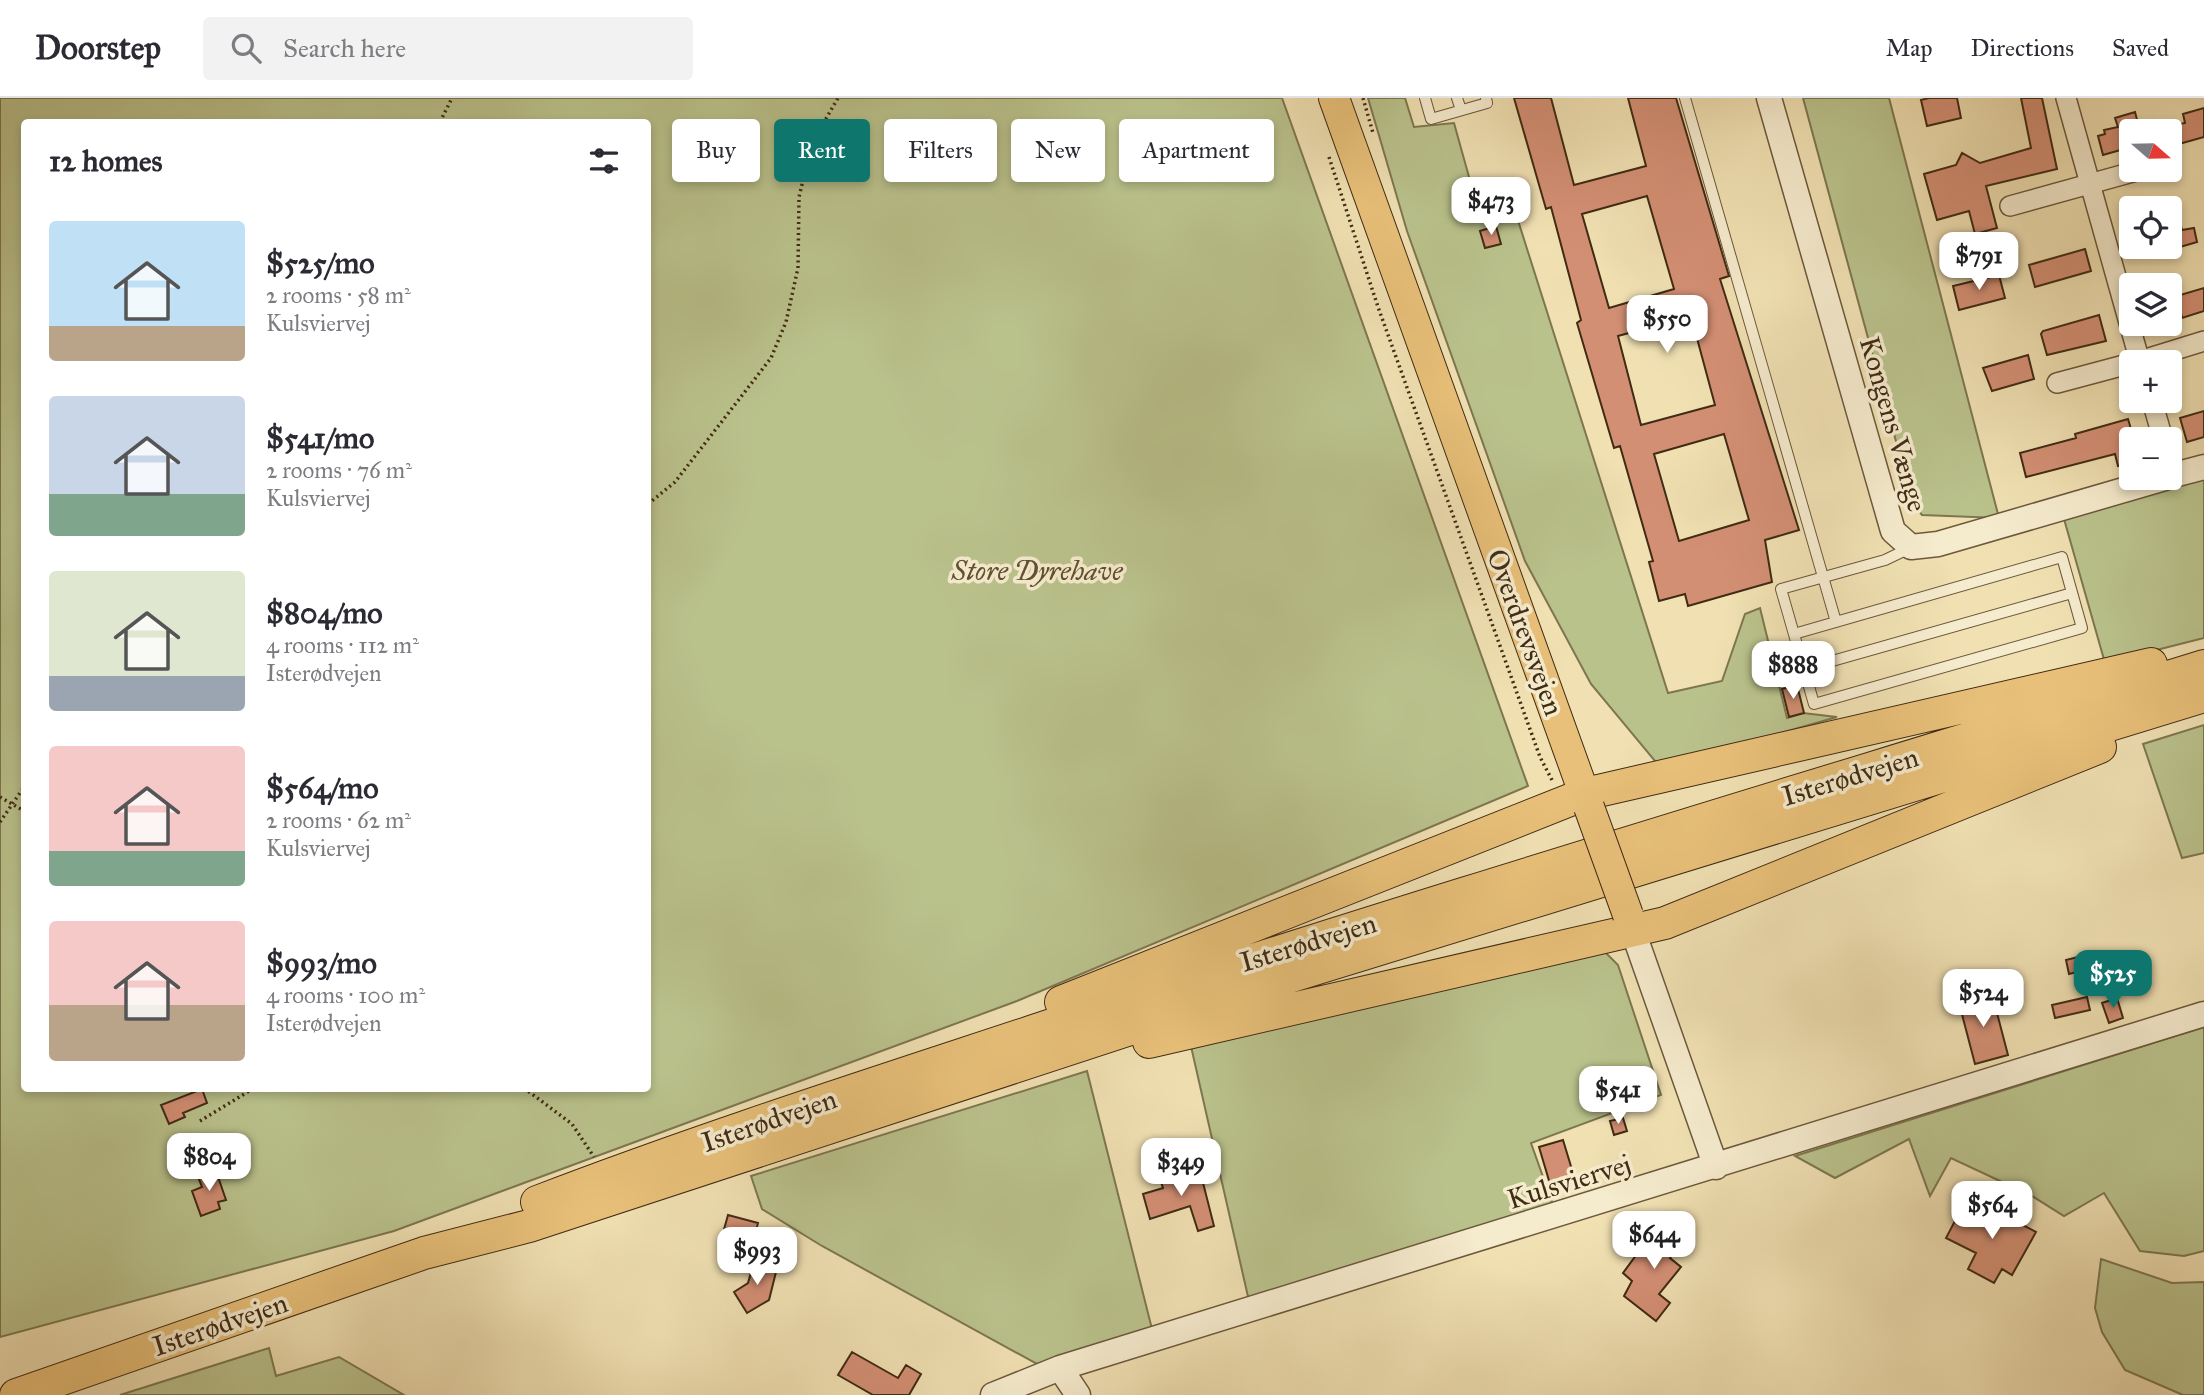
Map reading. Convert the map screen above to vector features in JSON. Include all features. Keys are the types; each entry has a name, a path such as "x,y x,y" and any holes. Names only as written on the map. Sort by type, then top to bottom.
{"highway":[{"path":"964,1054 1026,1016 1580,801 2204,652"},
{"name":"Isterødvejen","path":"424,1253 524,1208 602,1177 964,1054 1292,946 2204,666"},
{"name":"Isterødvejen","path":"16,1395 424,1253 529,1226 1071,1047 2204,696"},
{"path":"1071,1047 1126,1047 1630,923 1703,908 2090,751 2204,711"}],"main road":[{"name":"Overdrevsvejen","path":"1334,98 1580,801 1630,923"}],"street":[{"name":"Kongens Vænge","path":"1769,98 1893,531 1911,548 1938,544 2119,489"},
{"path":"2066,98 2134,350"},
{"path":"2010,206 2119,177"},
{"path":"2175,350 2204,341"},
{"path":"2057,383 2119,367"},
{"name":"Kongens Vænge","path":"2182,471 2204,467"},
{"name":"Overdrevsvejen","path":"1630,923 1716,1167"},
{"name":"Kulsviervej","path":"993,1395 1060,1368 2204,1014"},
{"path":"1060,1368 1078,1395"}],"lane":[{"path":"1425,98 1431,119 1487,103 1486,98"},
{"path":"1457,98 1461,110"},
{"path":"1685,98 1821,578 1836,622"},
{"path":"1794,634 2062,557 2082,628 1814,704 1781,589 1885,560 1911,548"},
{"path":"1804,669 2072,593"}],"path":[{"path":"442,119 452,98"},
{"path":"651,502 675,482 747,393 771,358 786,322 798,268 799,197 812,143 838,98"},
{"path":"1326,148 1378,307 1540,757 1580,801"},
{"path":"0,822 21,791"},
{"path":"0,797 21,809"},
{"path":"200,1121 247,1092"},
{"path":"529,1092 572,1124 590,1147 602,1177"}],"green space":[{"name":"Store Dyrehave","path":"0,98 1282,98 1528,786 1017,1001 394,1231 0,1337"},
{"path":"1368,98 1405,98 1414,127 1454,123 1481,220 1515,211 1668,693 1722,681 1745,614 1760,608 1787,718 1803,713 1837,717 1660,767 1591,684 1525,561 1407,231"},
{"path":"1803,98 1889,98 1999,518 1922,515 1913,504"},
{"path":"2204,479 2204,638 2105,663 2064,519 2166,490 2182,490 2182,485"},
{"path":"2204,725 2204,853 2182,858 2143,744"},
{"path":"1595,953 1606,953 1618,965 1661,1095 1531,1143 1553,1205 1249,1301 1190,1042"},
{"path":"2204,1027 2204,1251 2184,1256 2140,1251 2104,1193 2064,1216 2032,1196 1951,1158 1930,1196 1909,1139 1835,1178 1795,1156"},
{"path":"1087,1071 1152,1329 1037,1364 822,1246 762,1209 751,1176"},
{"path":"2101,1259 2172,1283 2204,1282 2204,1395 2183,1395 2125,1370 2102,1332 2095,1308"},
{"path":"269,1348 276,1376 339,1357 404,1395 120,1395"}],"building":[{"path":"1514,98 1551,98 1574,185 1646,166 1628,98 1676,98 1729,276 1720,279 1799,530 1765,540 1772,582 1688,606 1685,594 1659,601 1649,562 1653,561 1620,446 1614,448 1577,323 1581,320 1551,207 1546,209","holes":["1647,196 1674,289 1609,308 1582,214","1691,316 1715,405 1641,425 1618,336","1724,434 1749,520 1679,541 1654,454"]},
{"path":"1957,98 1961,118 1927,126 1921,100"},
{"path":"2021,98 2042,98 2057,169 1986,186 1997,228 1975,234 1969,211 1937,220 1924,174 1956,165 1962,153 1980,163 2031,148"},
{"path":"2204,108 2204,137 2182,143 2182,124 2185,123 2183,114"},
{"path":"2135,112 2137,119 2119,119 2119,150 2103,155 2098,136 2105,134 2104,130 2118,127 2115,118"},
{"path":"1496,226 1501,244 1485,248 1480,231"},
{"path":"2194,228 2197,242 2182,246 2182,230"},
{"path":"2085,249 2091,271 2035,287 2029,265"},
{"path":"1999,275 2005,298 1959,310 1953,286"},
{"path":"2204,288 2204,311 2182,318 2182,294"},
{"path":"2099,315 2106,341 2047,355 2041,334 2043,331"},
{"path":"2028,355 2034,379 1992,391 1983,368"},
{"path":"2204,411 2204,437 2187,442 2180,418"},
{"path":"2128,419 2130,427 2119,427 2119,466 2115,454 2026,477 2020,453 2076,438 2075,434"},
{"path":"1797,685 1804,713 1789,717 1782,689"},
{"path":"2086,955 2089,969 2069,974 2066,960"},
{"path":"1992,994 2008,1055 1975,1064 1959,1003"},
{"path":"2087,997 2090,1010 2055,1018 2052,1005"},
{"path":"2117,998 2123,1018 2109,1023 2102,1003"},
{"path":"194,1092 203,1092 207,1103 183,1113 185,1117 169,1124 161,1105"},
{"path":"1623,1118 1627,1131 1614,1135 1610,1121"},
{"path":"1563,1140 1577,1186 1553,1194 1539,1147"},
{"path":"1199,1167 1214,1226 1198,1231 1190,1206 1150,1219 1143,1194 1163,1188 1160,1179"},
{"path":"215,1168 226,1200 218,1202 220,1209 201,1216 192,1191 202,1187 197,1174"},
{"path":"1979,1202 2036,1232 2012,1275 2002,1269 1994,1283 1968,1269 1976,1253 1946,1238 1957,1217 1969,1223"},
{"path":"728,1215 758,1223 748,1262 735,1259 740,1237 723,1233"},
{"path":"1662,1220 1685,1239 1670,1258 1681,1267 1659,1294 1670,1303 1656,1321 1624,1296 1632,1281 1623,1273"},
{"path":"754,1262 777,1268 769,1300 747,1313 734,1292 748,1283"},
{"path":"852,1352 898,1378 906,1365 921,1374 909,1395 873,1395 838,1375"}]}
